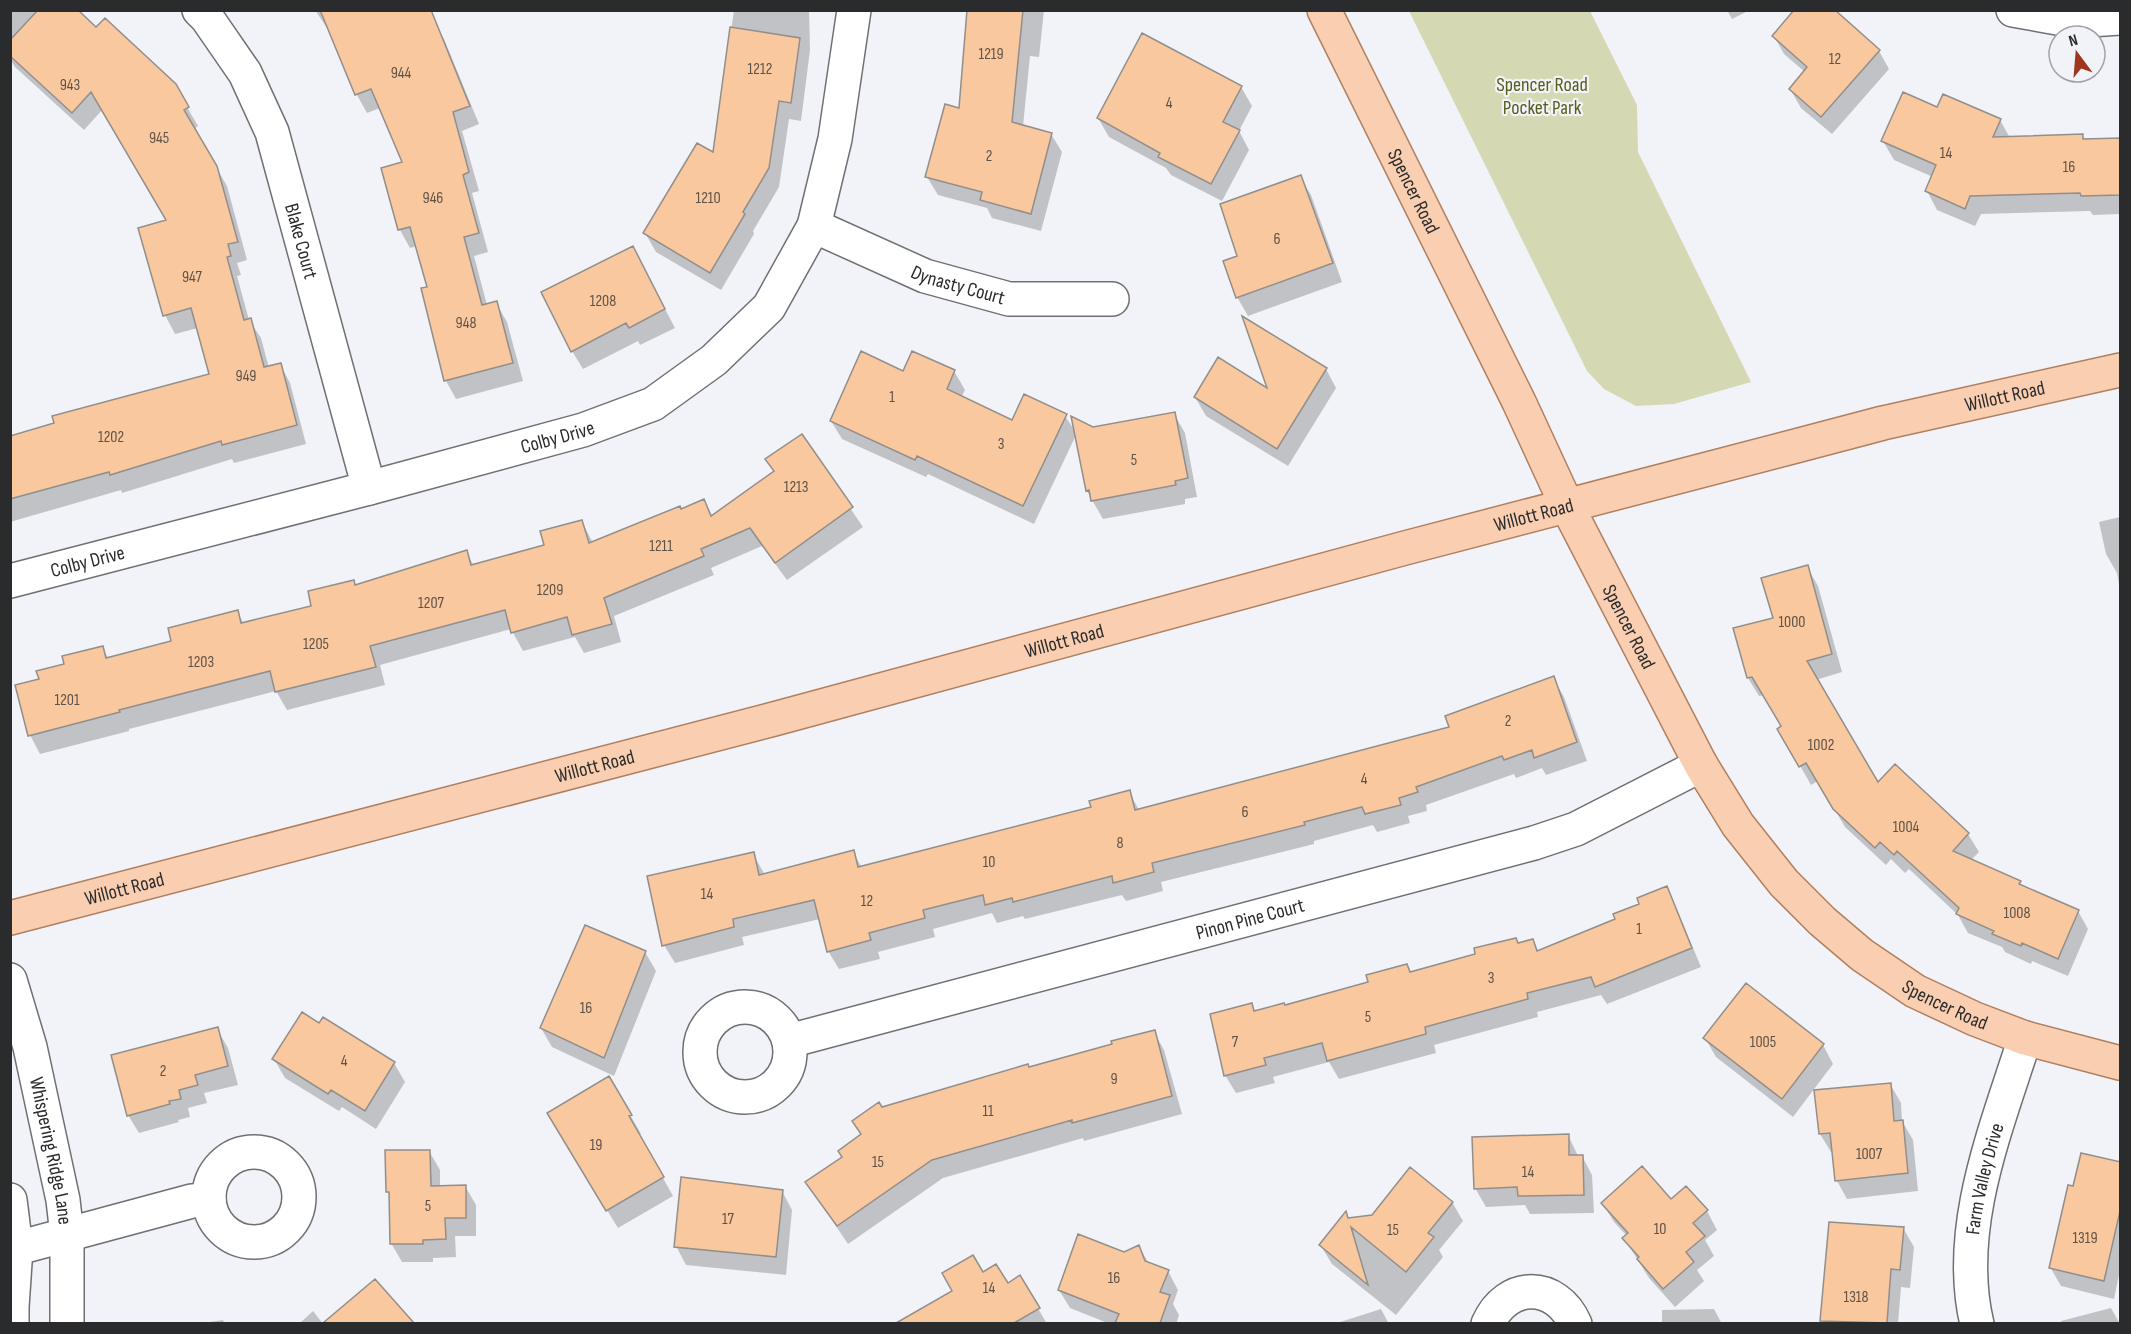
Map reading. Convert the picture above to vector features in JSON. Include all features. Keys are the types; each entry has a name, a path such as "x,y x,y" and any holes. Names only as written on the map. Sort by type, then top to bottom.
{"main road":[{"name":"Spencer Road","path":"1324,10 1519,402 1567,506 1701,765 1738,825 1784,883 1822,921 1862,955 1914,991 1975,1019 2025,1038 2121,1063"},
{"name":"Willott Road","path":"10,918 774,719 1883,423 2121,370"}],"street":[{"name":"Blake Court","path":"199,10 245,73 272,132 369,488"},
{"name":"Colby Drive","path":"10,581 583,430 653,404 714,360 769,307 814,226 835,139 854,10"},
{"path":"2013,10 2074,21 2121,18"},
{"name":"Dynasty Court","path":"814,226 924,276 1009,299 1112,299"},
{"name":"Pinon Pine Court","path":"789,1041 1534,843 1576,829 1701,765"},
{"name":"Whispering Ridge Lane","path":"10,980 30,1047 52,1143 68,1235 67,1323"},
{"name":"Farm Valley Drive","path":"1977,1323 1973,1306 1971,1265 1974,1222 1984,1171 2025,1038"},
{"path":"10,1200 13,1249 12,1323"},
{"path":"13,1249 192,1201 209,1200"},
{"path":"1488,1323 1493,1312 1503,1301 1516,1294 1530,1291 1546,1293 1559,1300 1575,1323"}],"green space":[{"name":"Spencer Road Pocket Park","path":"1409,11 1590,11 1637,105 1638,152 1751,382 1674,404 1636,406 1604,389 1587,371"}],"building":[{"path":"38,10 78,10 96,27 105,18 176,84 189,107 184,110 217,166 238,242 228,244 231,256 227,257 244,320 251,318 264,367 281,363 297,425 222,445 221,441 110,475 109,472 10,499 10,436 54,423 52,416 209,374 191,308 163,316 138,228 166,220 91,92 72,113 10,56 10,40"},
{"path":"320,10 431,10 470,106 453,112 469,172 463,175 479,233 464,237 482,305 497,301 513,363 444,381 421,288 427,287 410,227 398,230 381,168 402,162 371,89 355,95"},
{"path":"967,10 1023,10 1012,122 1052,133 1031,214 980,200 982,192 925,177 945,104 959,108"},
{"path":"1794,10 1835,10 1880,50 1821,117 1789,89 1807,67 1772,36"},
{"path":"730,27 800,38 791,103 779,101 769,168 710,273 643,233 697,143 713,152"},
{"path":"1142,33 1242,86 1223,122 1240,130 1211,184 1158,157 1160,153 1097,118"},
{"path":"1903,92 1937,107 1943,94 2001,119 1993,137 2083,134 2083,139 2121,138 2121,195 2081,196 2080,193 1970,196 1965,209 1925,191 1936,165 1881,141"},
{"path":"1301,175 1333,263 1236,298 1223,261 1237,256 1220,204"},
{"path":"633,246 665,309 629,328 626,323 571,352 541,292"},
{"path":"1242,316 1327,368 1277,449 1194,397 1218,357 1267,388"},
{"path":"861,351 903,371 912,351 955,370 947,389 1012,420 1024,394 1067,414 1023,506 917,456 915,460 830,421"},
{"path":"1175,412 1188,478 1175,481 1176,485 1091,501 1089,490 1086,491 1071,416 1093,427"},
{"path":"802,434 853,507 775,563 750,528 701,549 704,556 604,598 612,624 572,635 567,617 511,633 505,610 370,646 376,667 275,692 270,671 28,736 15,685 39,679 36,671 64,664 62,656 103,646 106,658 171,641 168,628 238,610 241,623 311,606 308,591 354,580 355,585 467,550 471,565 544,545 540,531 582,520 589,543 680,506 681,509 704,499 711,516 774,471 765,459"},
{"path":"1808,565 1832,654 1807,661 1878,782 1895,764 1969,833 1953,851 2021,881 2019,884 2079,910 2058,959 2022,943 2021,946 1992,934 1994,931 1956,914 1959,908 1897,851 1894,855 1880,842 1875,848 1833,809 1806,763 1799,767 1777,729 1781,726 1752,677 1747,678 1733,628 1773,618 1761,578"},
{"path":"1554,676 1577,742 1534,758 1532,750 1504,760 1502,756 1416,787 1418,792 1399,798 1401,805 1365,814 1362,807 1304,822 1305,825 1152,863 1154,872 1113,883 1112,876 1013,902 1012,898 985,905 983,895 923,910 925,918 869,933 871,940 827,952 814,900 733,919 734,927 662,946 647,876 754,852 759,875 854,850 858,867 1091,807 1089,801 1130,790 1135,810 1449,727 1445,716"},
{"path":"1667,886 1692,948 1595,987 1591,977 1527,993 1528,999 1425,1027 1426,1034 1327,1061 1322,1043 1264,1058 1266,1065 1224,1076 1210,1014 1252,1003 1254,1011 1284,1003 1285,1005 1368,982 1366,975 1407,964 1410,972 1475,954 1474,948 1516,938 1518,943 1533,939 1537,951 1615,919 1613,914 1639,904 1637,898"},
{"path":"585,925 646,951 604,1058 540,1028"},
{"path":"1746,983 1824,1044 1782,1099 1703,1038"},
{"path":"302,1012 319,1023 323,1017 395,1062 365,1111 331,1090 328,1094 272,1059"},
{"path":"218,1027 228,1066 195,1075 198,1085 179,1090 181,1099 127,1116 111,1055"},
{"path":"1155,1030 1172,1096 1072,1123 1072,1120 932,1160 837,1226 805,1182 842,1157 838,1151 861,1134 852,1121 879,1102 882,1107 1028,1064 1029,1067 1112,1044 1111,1041"},
{"path":"609,1076 664,1177 606,1211 547,1113"},
{"path":"1891,1083 1894,1121 1903,1120 1908,1173 1835,1181 1830,1133 1819,1134 1814,1090"},
{"path":"1569,1134 1569,1155 1583,1155 1584,1195 1518,1196 1517,1187 1474,1189 1472,1137"},
{"path":"385,1150 430,1150 431,1186 466,1185 466,1218 445,1218 446,1239 423,1240 423,1244 390,1244"},
{"path":"2081,1153 2121,1162 2121,1207 2104,1281 2049,1268 2068,1185 2073,1186"},
{"path":"1642,1166 1671,1199 1686,1186 1708,1210 1693,1223 1705,1236 1686,1252 1694,1262 1663,1289 1622,1238 1628,1233 1601,1203"},
{"path":"1410,1167 1453,1202 1428,1233 1434,1237 1406,1272 1351,1227 1368,1285 1319,1245 1346,1211 1348,1218 1372,1215"},
{"path":"681,1177 783,1190 776,1257 674,1247"},
{"path":"1829,1222 1904,1227 1900,1270 1891,1269 1887,1323 1820,1321"},
{"path":"1078,1234 1124,1252 1139,1245 1145,1261 1169,1270 1160,1292 1170,1295 1160,1323 1115,1323 1119,1314 1058,1290"},
{"path":"973,1255 983,1272 996,1264 1008,1283 1020,1275 1040,1308 1014,1323 896,1323 952,1291 942,1273"},
{"path":"375,1279 414,1323 323,1323"}]}
